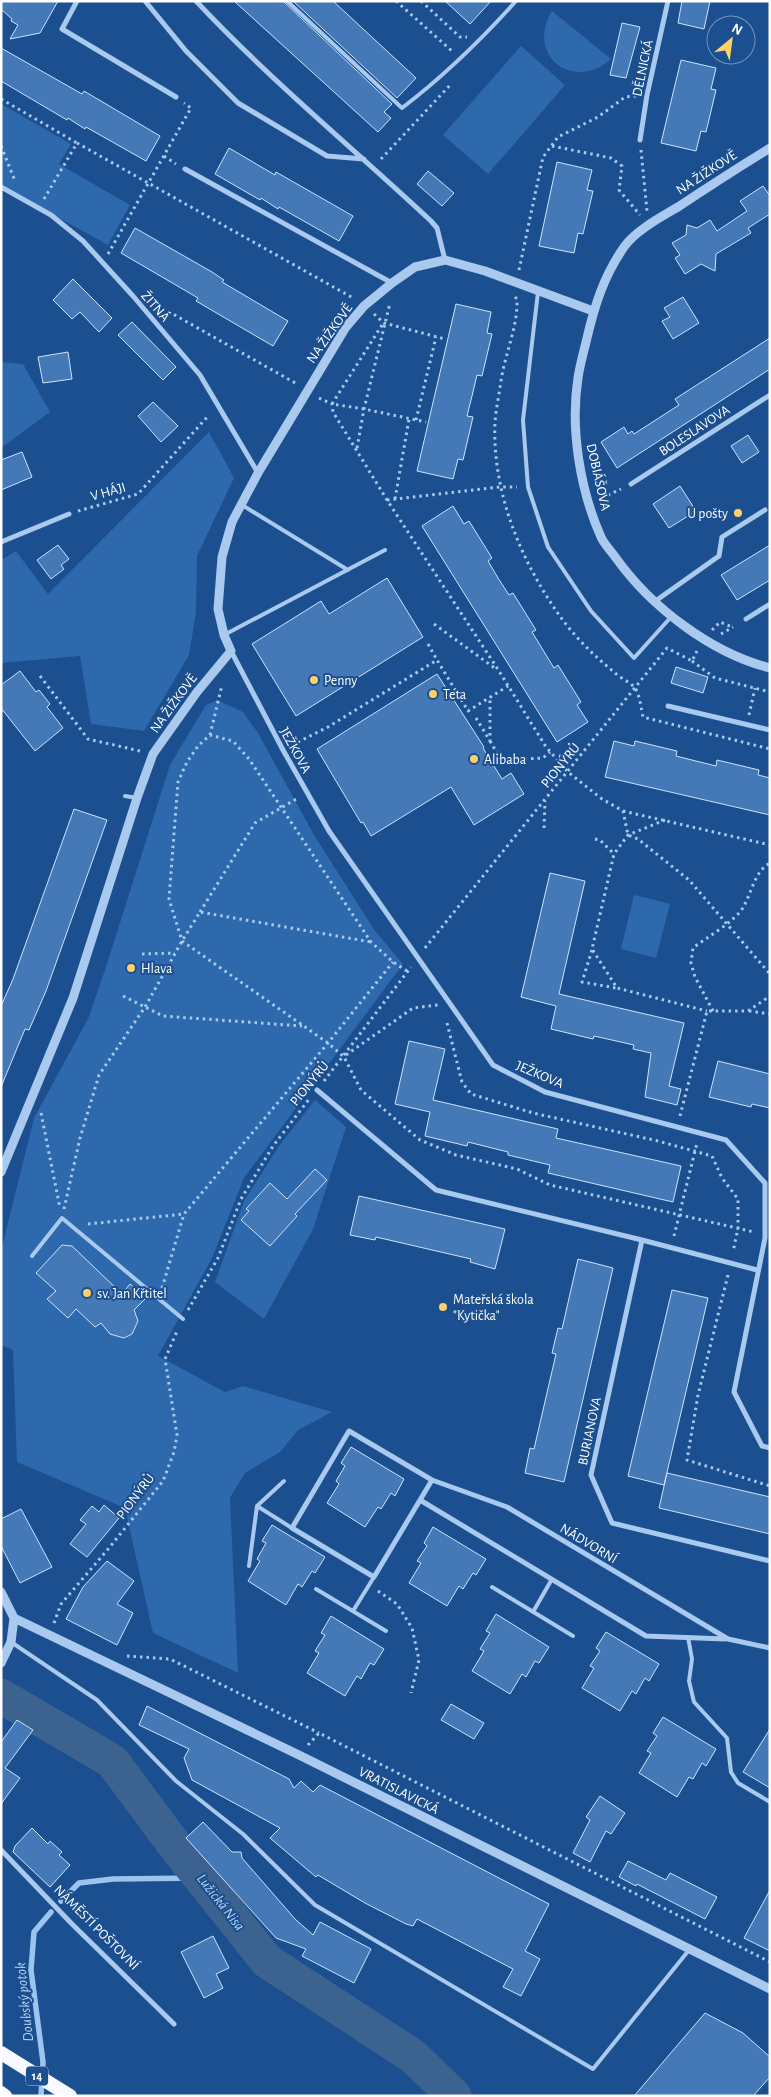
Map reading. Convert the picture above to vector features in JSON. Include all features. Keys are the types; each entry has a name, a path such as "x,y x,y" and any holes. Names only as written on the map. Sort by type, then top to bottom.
{"highway":[{"name":"14","path":"3,2054 70,2096"},
{"path":"1,2093 5,2096"}],"street":[{"path":"77,1 62,29 176,98"},
{"path":"145,1 186,51 238,103 327,156 364,159"},
{"path":"196,1 257,64 373,167 437,228 445,260"},
{"name":"DĚLNICKÁ","path":"640,140 647,95 668,1"},
{"name":"NA ŽIŽKOVĚ","path":"1,1172 73,998 136,798 153,754 197,692 231,651 224,635 218,608 222,557 232,522 258,473 346,327 364,306 415,267 445,260 485,271 592,311 605,279 625,245 648,225 770,148"},
{"path":"185,169 392,283"},
{"name":"ŽITNÁ","path":"1,187 51,215 83,241 133,296 200,375 258,473"},
{"name":"DOBIÁŠOVA","path":"592,311 578,378 575,420 578,457 589,503 601,538 624,570 671,617 707,640 770,668"},
{"name":"BOLESLAVOVA","path":"631,484 770,395"},
{"path":"654,602 719,556 722,537 765,510"},
{"path":"1,542 69,514"},
{"path":"746,619 770,604"},
{"name":"JEŽKOVA","path":"231,651 283,750 329,830 493,1065 545,1092 726,1140 765,1183 765,1235 734,1392 762,1446 770,1448"},
{"path":"668,706 770,730"},
{"path":"317,1090 436,1190 672,1247 757,1270"},
{"name":"BURIANOVA","path":"642,1240 591,1475 612,1523 770,1561"},
{"name":"NÁDVORNÍ","path":"292,1528 349,1431 432,1480 507,1507 728,1639"},
{"path":"292,1528 374,1577 432,1480"},
{"name":"NÁDVORNÍ","path":"420,1500 646,1636 728,1639 770,1648"},
{"path":"1,1592 14,1618 11,1642 2,1662"},
{"name":"VRATISLAVICKÁ","path":"14,1618 299,1755 770,1989"},
{"name":"NÁMĚSTÍ POŠTOVNÍ","path":"1,1850 71,1923 174,2024"}],"lane":[{"path":"287,1 402,108 428,89 485,36 516,1"},
{"path":"538,290 523,420 528,487 548,547 591,611 634,658 671,617"},
{"path":"240,504 348,570"},
{"path":"224,635 386,550"},
{"path":"125,796 136,798"},
{"path":"32,1256 62,1218 183,1319"},
{"path":"249,1566 256,1506 284,1481"},
{"path":"256,1506 292,1528"},
{"path":"353,1611 374,1577"},
{"path":"533,1612 552,1579"},
{"path":"492,1587 573,1636"},
{"path":"316,1589 386,1632"},
{"path":"688,1638 692,1659 689,1681 694,1702 727,1738 731,1772 738,1783 770,1802"},
{"path":"11,1642 98,1700 176,1781 243,1834 315,1905 593,2068 689,1950"}],"path":[{"path":"373,167 446,91 466,64 396,1"},
{"path":"422,1 460,37 485,36"},
{"path":"521,260 543,157 558,137 598,117 625,97 647,95"},
{"path":"103,263 191,108 176,98"},
{"path":"1,99 355,299 384,323 445,339"},
{"path":"640,140 648,225"},
{"path":"39,208 77,143"},
{"path":"552,145 611,158 622,166 619,190 648,225"},
{"path":"1,146 21,198"},
{"path":"510,292 517,299 517,314 502,377 495,422 496,450 500,487 521,548 540,585 559,615 582,644 614,673 636,688 643,717 770,749"},
{"path":"133,296 160,306 332,404 426,422"},
{"path":"357,449 364,409 384,323 392,300"},
{"path":"384,323 332,404 333,412 387,500 550,752 568,772 602,799 623,811 770,845"},
{"path":"416,420 436,337"},
{"name":"V HÁJI","path":"69,514 138,494 218,405"},
{"path":"395,499 409,419"},
{"path":"589,503 631,484"},
{"path":"387,500 500,487 528,487"},
{"path":"746,619 707,640 692,661 715,678 770,692"},
{"path":"434,624 499,671"},
{"path":"428,644 468,711 508,686"},
{"name":"PIONÝRŮ","path":"61,1626 53,1622 61,1604 163,1481 174,1452 177,1435 165,1359 183,1319 218,1258 241,1199 274,1146 344,1057 417,958 667,648 692,661"},
{"path":"283,750 328,727 437,660"},
{"path":"40,676 88,739 153,754"},
{"path":"223,682 217,700 210,735 192,754 178,782 169,899 182,941 328,1043 344,1057 361,1090 420,1140 456,1155 517,1169 550,1185 765,1235"},
{"path":"747,725 755,688"},
{"path":"490,697 490,741"},
{"path":"476,718 502,760 543,758 550,752"},
{"path":"210,735 233,741 249,759 371,942 407,972"},
{"path":"62,1218 80,1138 99,1075 145,1007 182,941 255,823 307,793"},
{"path":"544,828 545,801"},
{"path":"623,811 628,835"},
{"path":"665,820 628,835 614,854 592,949 582,982 617,988 707,1011 748,1011 770,1014"},
{"path":"628,835 638,839 690,880 770,974"},
{"path":"595,839 600,840 614,854"},
{"path":"712,1011 695,977 691,963 693,948 726,924 743,908 762,867 770,863"},
{"path":"200,912 371,942"},
{"path":"592,949 617,988"},
{"path":"142,954 175,953"},
{"path":"158,1299 184,1214 328,1043 393,962"},
{"path":"123,996 163,1016 303,1026"},
{"path":"748,1011 770,996"},
{"path":"344,1057 414,1008 440,1004"},
{"path":"677,1127 707,1011"},
{"path":"36,1087 62,1218"},
{"path":"672,1247 699,1132"},
{"path":"695,1150 712,1156 722,1178 738,1199 738,1228 698,1395 687,1460 770,1486"},
{"path":"72,1226 184,1214"},
{"path":"370,1584 397,1604 412,1628 419,1660 410,1693"},
{"path":"120,1656 170,1659 770,1962"},
{"path":"299,1755 319,1733"}],"shaded area":[{"path":"552,11 611,59 596,69 582,72 569,70 557,64 549,54 544,42 545,27"},
{"path":"521,46 565,85 488,174 443,135"},
{"path":"1,104 71,144 59,164 130,205 108,245 1,186"},
{"path":"1,362 23,364 50,412 1,448"},
{"path":"209,432 234,478 197,556 196,612 189,655 144,731 91,724 80,656 1,663 1,560 16,551 48,594"},
{"path":"217,700 243,712 258,733 314,835 375,931 403,964 244,1178 212,1258 158,1356 225,1392 243,1386 332,1412 298,1430 280,1452 245,1473 230,1498 238,1673 153,1633 125,1508 17,1462 13,1350 1,1345 1,1251 34,1118 88,1019 170,765 206,705","holes":["63,1245 122,1294 130,1284 145,1298 133,1310 138,1321 132,1334 124,1338 110,1334 101,1323 95,1327 76,1309 68,1317 47,1299 56,1291 39,1276 38,1270"]},
{"path":"634,895 670,904 656,958 621,949"},
{"path":"315,1100 346,1127 313,1229 264,1319 215,1282 244,1201 279,1146"}],"building":[{"path":"1,1 58,1 40,33 10,39 18,25 11,21 12,19 1,9"},
{"path":"234,1 283,1 392,104 384,112 391,118 378,132"},
{"path":"293,1 333,1 416,78 397,98"},
{"path":"445,1 491,1 470,24"},
{"path":"682,1 710,1 704,29 678,23"},
{"path":"622,23 640,27 626,78 610,75"},
{"path":"1,48 82,94 84,91 160,136 146,161 86,127 85,129 68,118 67,120 1,81"},
{"path":"681,60 716,68 711,89 716,90 706,132 701,131 696,151 661,143"},
{"path":"229,148 275,175 276,172 353,216 339,241 215,174"},
{"path":"557,162 592,170 587,190 593,191 583,234 578,233 574,253 539,246"},
{"path":"428,171 454,193 442,206 417,184"},
{"path":"763,186 770,196 770,214 748,228 751,233 716,254 715,271 701,264 685,274 675,258 680,255 672,243 686,235 687,225 697,228 710,220 717,231 747,211 740,201"},
{"path":"135,228 212,272 224,280 222,282 288,321 273,346 196,301 198,298 121,253"},
{"path":"73,279 112,318 99,332 80,312 72,319 53,300"},
{"path":"683,297 699,323 673,339 662,321 670,317 664,308"},
{"path":"456,304 491,312 487,333 492,334 482,376 477,375 467,416 473,417 463,460 458,459 453,479 417,471"},
{"path":"132,322 176,367 163,380 118,335"},
{"path":"770,338 770,369 617,468 601,442 624,427 628,434 632,431 634,434 679,405 675,399"},
{"path":"68,352 72,379 43,383 38,357"},
{"path":"153,402 178,426 161,442 138,416"},
{"path":"748,435 759,452 742,463 731,446"},
{"path":"22,452 32,477 1,490 1,460"},
{"path":"680,486 696,511 669,528 653,504"},
{"path":"453,506 464,524 469,521 492,558 488,561 498,578 509,595 513,593 536,630 532,632 554,668 558,665 581,702 577,705 588,722 557,742 422,526"},
{"path":"58,545 69,559 61,565 64,569 51,579 37,560"},
{"path":"770,545 770,580 737,600 721,575"},
{"name":"Penny","path":"387,578 423,637 296,716 252,644 321,601 329,614"},
{"path":"676,667 708,677 703,693 671,683"},
{"path":"20,671 36,692 39,690 50,704 47,707 63,728 35,751 1,708 1,685"},
{"path":"437,674 484,747 502,779 511,773 524,794 474,825 451,787 371,836 363,822 361,823 317,749"},
{"path":"614,741 634,746 635,741 677,751 676,756 716,766 717,760 759,770 758,775 770,778 770,815 605,777"},
{"path":"74,809 107,820 46,991 29,1030 25,1029 1,1087 1,1006 13,979"},
{"path":"550,873 585,881 559,994 684,1023 669,1086 681,1089 677,1105 645,1097 651,1053 633,1049 634,1045 594,1036 593,1039 551,1029 556,1006 521,997"},
{"path":"409,1041 445,1049 433,1100 558,1129 556,1138 681,1166 673,1202 548,1173 550,1165 508,1155 508,1152 468,1142 467,1146 425,1136 430,1112 395,1104"},
{"path":"718,1061 770,1074 770,1108 752,1104 751,1107 709,1097"},
{"path":"315,1169 327,1180 295,1214 297,1216 270,1246 241,1220 249,1211 246,1209 270,1183 287,1199"},
{"path":"359,1196 505,1229 495,1269 470,1262 471,1259 376,1237 375,1240 350,1235"},
{"name":"sv. Jan Křtitel","path":"62,1245 72,1246 122,1294 130,1284 146,1298 134,1310 138,1321 132,1334 124,1338 110,1334 101,1323 95,1327 76,1309 68,1318 47,1299 56,1291 36,1273"},
{"path":"578,1259 613,1268 564,1482 525,1473 530,1448 534,1449 556,1354 552,1353 558,1328 562,1329"},
{"path":"672,1290 708,1298 664,1485 628,1476"},
{"path":"351,1447 404,1479 395,1496 391,1493 381,1509 378,1507 365,1527 327,1503 339,1484 336,1481 345,1466 341,1463"},
{"path":"667,1473 770,1497 770,1534 659,1508"},
{"path":"104,1505 119,1518 87,1557 70,1544 86,1524 80,1520 92,1506 99,1512"},
{"path":"21,1509 52,1567 20,1583 1,1546 1,1519"},
{"path":"272,1525 325,1557 315,1573 312,1571 302,1587 298,1584 286,1605 248,1581 260,1561 257,1559 266,1543 262,1541"},
{"path":"433,1527 486,1559 476,1575 473,1573 463,1589 459,1586 447,1606 409,1583 421,1563 417,1561 427,1546 424,1543"},
{"path":"107,1561 134,1581 117,1604 133,1613 117,1645 66,1619 83,1587"},
{"path":"496,1614 549,1647 539,1663 535,1661 526,1677 522,1674 510,1694 472,1671 484,1651 480,1649 490,1633 486,1631"},
{"path":"331,1616 384,1649 374,1665 370,1663 361,1679 357,1676 345,1696 307,1673 319,1653 315,1651 325,1635 321,1633"},
{"path":"606,1632 659,1664 649,1681 645,1678 636,1694 632,1691 620,1711 582,1688 594,1668 590,1666 600,1651 596,1648"},
{"path":"451,1704 484,1723 474,1739 441,1720"},
{"path":"147,1706 289,1779 294,1788 301,1781 313,1792 320,1785 549,1904 525,1951 540,1959 521,1996 503,1987 513,1969 417,1919 413,1926 406,1924 365,1903 318,1875 316,1877 270,1838 280,1828 192,1780 184,1758 189,1749 139,1725"},
{"path":"663,1717 716,1749 706,1766 702,1763 693,1779 689,1777 677,1797 639,1773 651,1753 647,1751 657,1736 653,1733"},
{"path":"17,1720 33,1730 5,1768 20,1778 1,1804 1,1742"},
{"path":"770,1729 770,1788 743,1772"},
{"path":"600,1796 625,1813 611,1834 606,1831 590,1862 573,1853 590,1820 586,1817"},
{"path":"203,1822 232,1852 241,1852 242,1858 295,1919 313,1935 320,1922 371,1949 354,1983 302,1956 306,1949 276,1938 186,1838"},
{"path":"32,1828 48,1844 50,1841 62,1852 59,1855 70,1865 50,1887 13,1852 15,1846"},
{"path":"628,1861 666,1880 670,1873 717,1897 705,1919 637,1884 636,1886 619,1877"},
{"path":"770,1890 770,1951 744,1938"},
{"path":"213,1936 229,1968 216,1974 223,1988 204,1998 181,1952"},
{"path":"705,2013 743,2033 770,2057 770,2077 753,2096 634,2096"}],"waterway":[{"name":"Lužická Nisa","path":"1,1696 112,1761 176,1847 267,1961 414,2057 454,2096"},
{"name":"Doubský potok","path":"61,1901 79,1883 113,1879 201,1878"},
{"name":"Doubský potok","path":"41,2096 43,2062 31,1970 34,1932 51,1912"}],"place":[{"name":"U pošty","path":"738,513"},
{"name":"Penny","path":"314,680"},
{"name":"Teta","path":"433,694"},
{"name":"Alibaba","path":"474,759"},
{"name":"Hlava","path":"131,968"},
{"name":"sv. Jan Křtitel","path":"87,1293"},
{"name":"Mateřská škola \"Kytička\"","path":"443,1307"}]}
